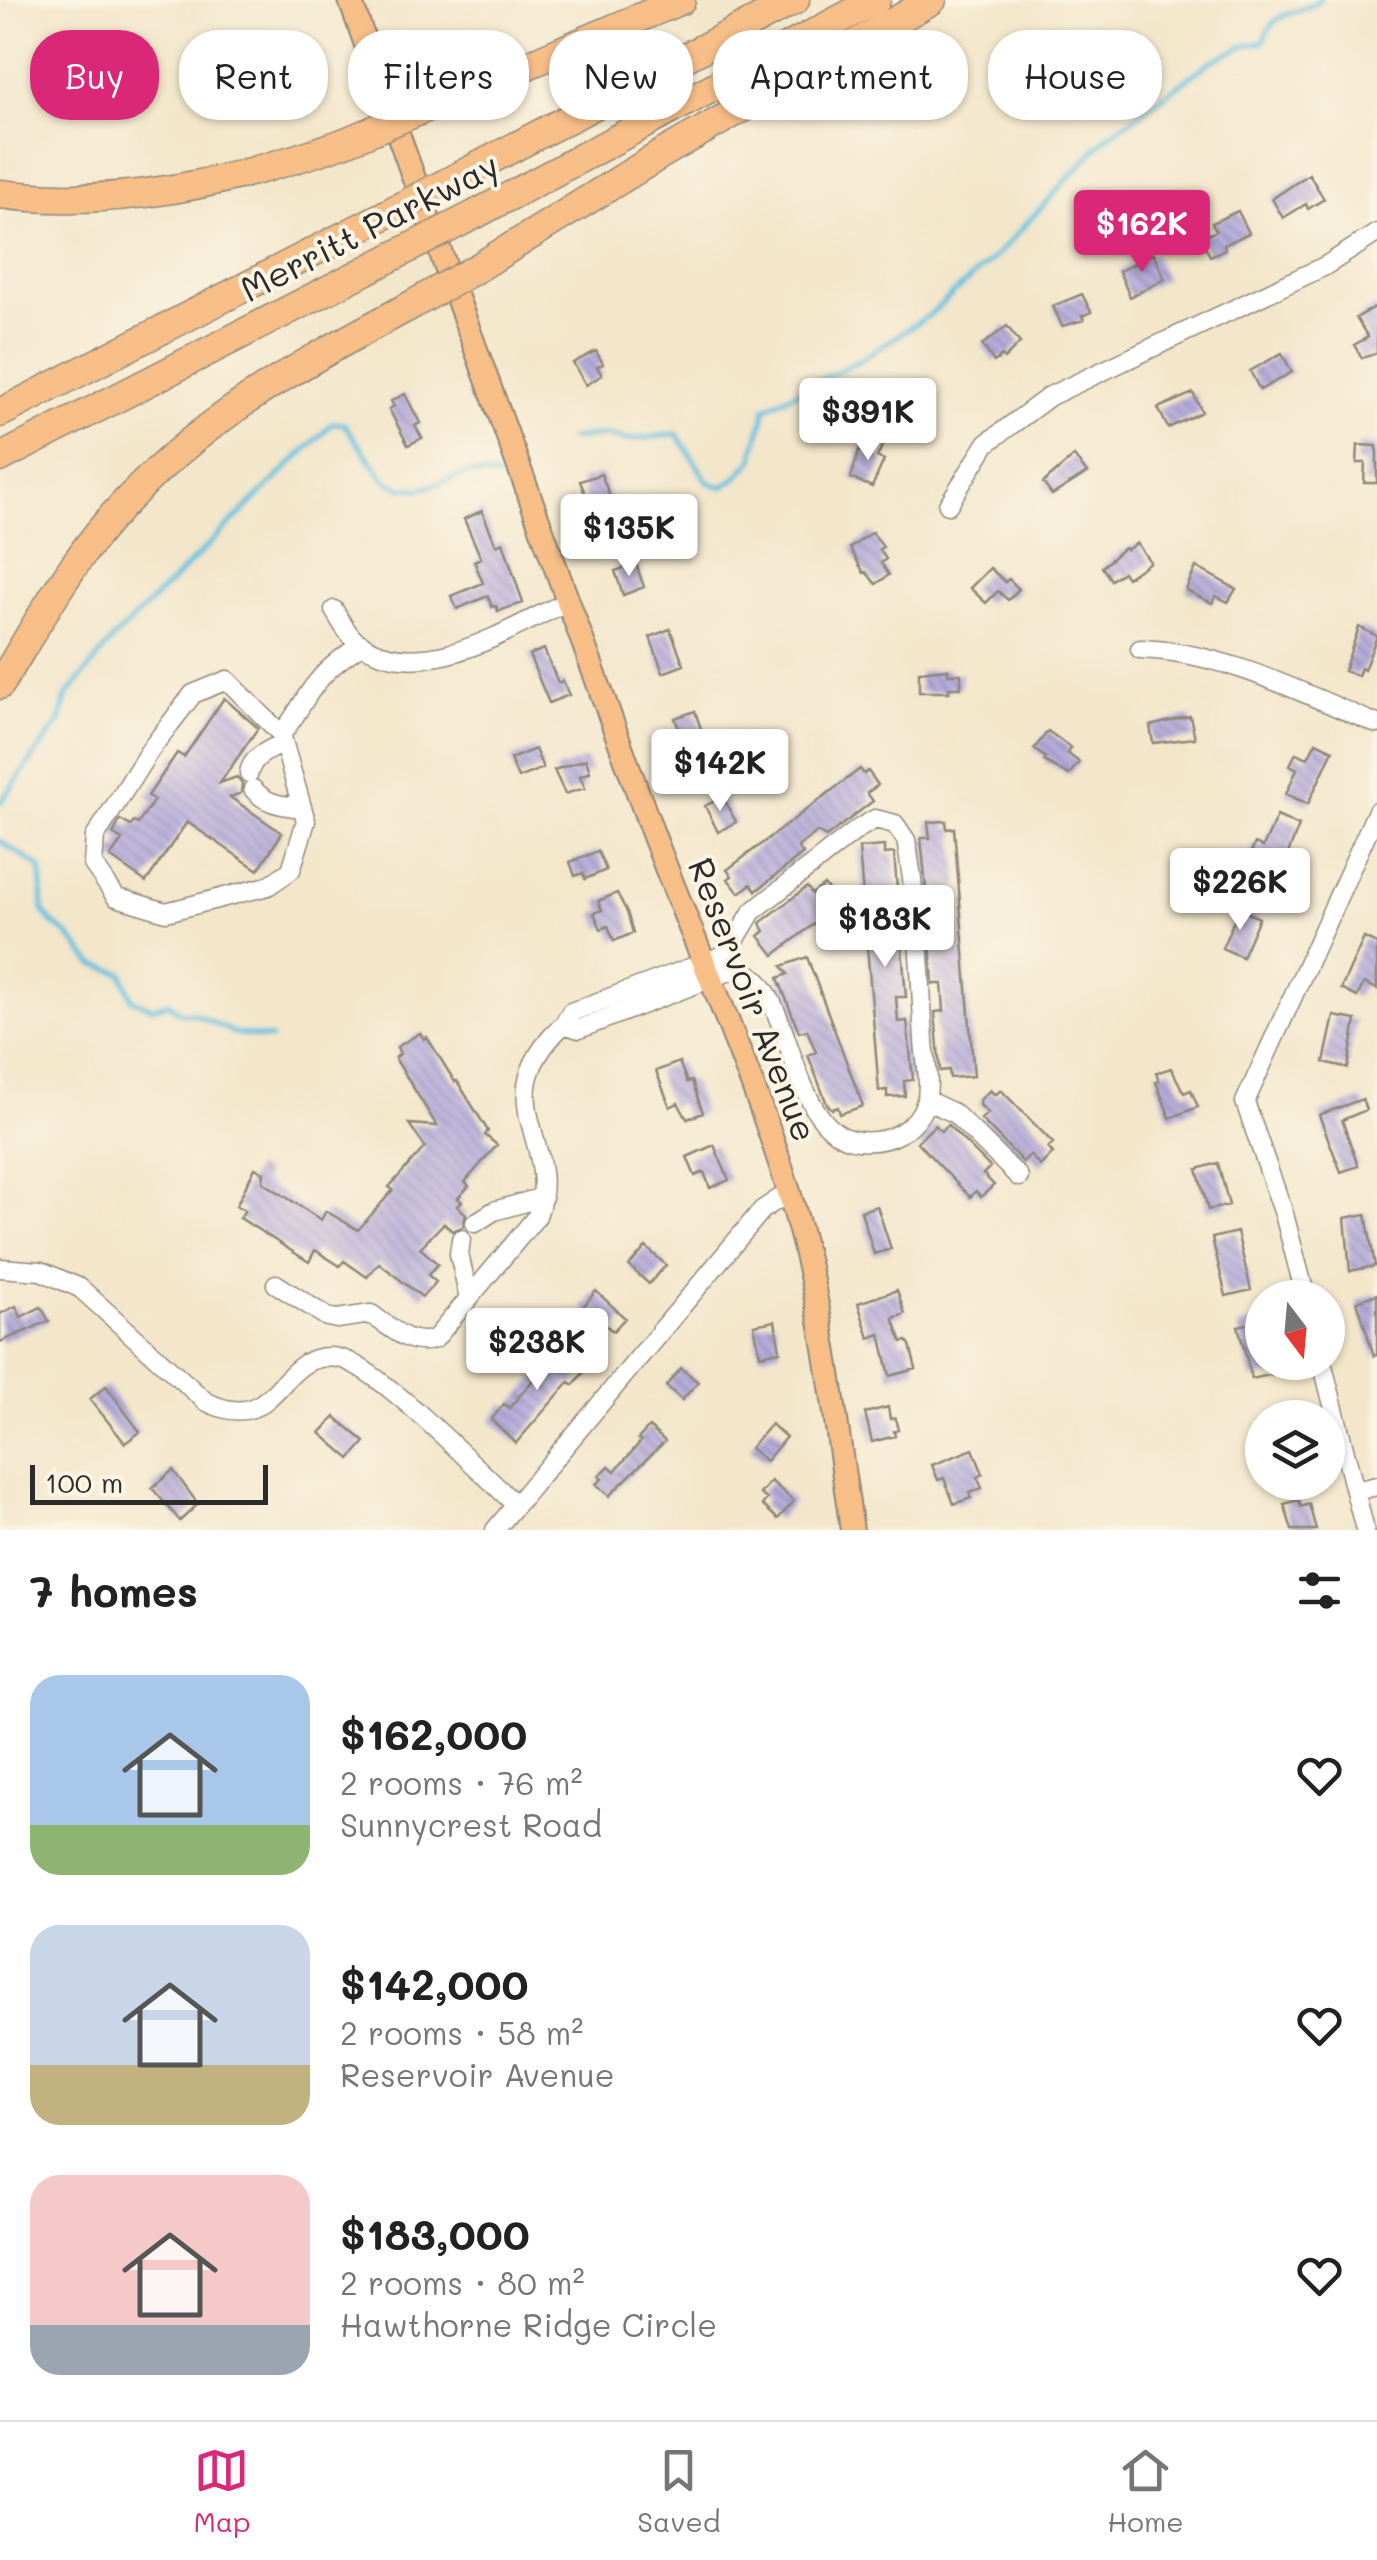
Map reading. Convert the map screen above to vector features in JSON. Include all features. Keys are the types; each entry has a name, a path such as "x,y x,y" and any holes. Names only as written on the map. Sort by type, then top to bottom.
{"highway":[{"path":"0,194 26,198 119,197 186,189 268,170 344,143 681,0"},
{"name":"Merritt Parkway","path":"0,413 795,0"},
{"name":"Merritt Parkway","path":"0,458 478,213 876,0"},
{"path":"0,653 108,521 157,470 218,417 300,365 478,267 664,152 932,0"},
{"path":"0,685 47,608 108,521"}],"main road":[{"name":"Reservoir Avenue","path":"350,0 567,602 789,1192 813,1292 852,1530"}],"street":[{"path":"948,505 987,444 1050,396 1325,266 1377,233"},
{"path":"334,610 353,640 386,657 420,660 453,654 567,602"},
{"path":"302,808 262,799 251,781 251,764 282,738 317,682 362,644"},
{"path":"1140,649 1181,651 1217,660 1377,724"},
{"path":"227,680 282,738 302,808 306,820 291,870 268,886 166,912 116,898 92,864 95,837 150,750 193,694 227,680"},
{"path":"1301,1280 1284,1214 1245,1102 1377,811"},
{"path":"276,1284 326,1317 372,1314 412,1341 435,1340 536,1216 543,1197 544,1183 527,1115 529,1071 536,1056 571,1012 708,971 738,970 761,983 825,1126 838,1136 866,1142 893,1137 907,1129 926,1100 908,847 896,824 875,820 858,829 752,912 731,951 708,971"},
{"path":"926,1100 954,1113 1019,1177"},
{"path":"495,1530 762,1210 789,1192"},
{"path":"476,1223 494,1211 543,1197"},
{"path":"462,1239 459,1254 469,1298"},
{"path":"0,1268 41,1272 80,1288 205,1401 222,1410 246,1411 261,1406 298,1368 315,1359 334,1357 354,1363 381,1381 516,1505"},
{"path":"1327,1380 1365,1530"},
{"path":"1355,1491 1377,1486"}],"building":[{"path":"1309,174 1324,199 1308,209 1306,204 1283,218 1272,199"},
{"path":"1238,211 1249,233 1210,256 1201,238 1216,231 1212,223"},
{"path":"1154,254 1165,279 1130,297 1119,271"},
{"path":"1082,294 1091,312 1082,316 1084,320 1062,326 1053,306"},
{"path":"1377,306 1377,353 1362,358 1354,345 1368,337 1356,318"},
{"path":"1007,326 1020,343 1004,359 1002,356 994,362 982,345"},
{"path":"596,351 603,364 597,367 602,375 586,385 573,363"},
{"path":"1282,353 1292,372 1260,390 1250,371"},
{"path":"1193,393 1202,412 1168,428 1158,408"},
{"path":"405,394 420,423 415,426 422,438 408,445 389,409 394,406 391,401"},
{"path":"868,437 883,444 877,457 884,460 872,487 851,478 859,450 862,451"},
{"path":"1358,445 1377,446 1377,483 1364,483 1365,463 1357,463"},
{"path":"1074,456 1087,473 1052,495 1043,483"},
{"path":"601,474 613,504 592,512 580,481"},
{"path":"482,511 496,545 503,542 523,603 498,611 488,596 457,609 451,596 483,583 474,561 481,558 464,519"},
{"path":"872,532 883,547 879,549 886,559 881,563 889,575 876,584 864,573 850,548"},
{"path":"1137,543 1150,562 1127,578 1123,572 1111,580 1102,567 1124,548"},
{"path":"636,564 644,587 623,595 615,571"},
{"path":"1196,567 1236,589 1228,602 1216,596 1212,603 1186,590"},
{"path":"990,568 1019,589 1008,600 998,591 986,603 970,588"},
{"path":"1359,627 1377,636 1358,676 1344,671"},
{"path":"670,629 684,665 663,673 650,637"},
{"path":"544,649 558,683 563,681 569,695 549,703 529,655"},
{"path":"948,669 948,674 961,674 961,688 919,692 919,672"},
{"path":"224,698 258,728 220,783 237,777 242,783 241,793 230,797 282,833 258,870 187,822 146,882 110,857 122,840 113,834 120,820 131,826 134,822 138,824 154,800 148,796 177,753 184,757"},
{"path":"695,711 706,744 686,751 675,718"},
{"path":"1190,716 1195,738 1153,743 1150,726"},
{"path":"1048,731 1071,748 1067,753 1079,762 1069,775 1044,761 1046,758 1034,749"},
{"path":"1316,742 1333,750 1308,804 1286,794 1297,769 1290,765 1296,753 1308,758"},
{"path":"535,749 543,768 518,778 510,759"},
{"path":"586,759 590,772 580,776 585,788 565,794 554,770"},
{"path":"860,769 864,774 868,771 878,785 867,793 873,801 826,837 817,832 798,847 803,854 756,891 751,884 739,893 728,879 732,876 727,870"},
{"path":"723,797 736,822 718,832 705,806"},
{"path":"1277,816 1299,826 1281,871 1249,857 1255,843 1263,847"},
{"path":"946,821 947,829 954,828 974,1076 950,1078 949,1070 940,1071 935,1012 944,1011 942,984 933,984 929,925 937,925 937,917 935,897 927,898 921,838 930,838 928,822"},
{"path":"884,846 884,854 894,853 899,912 890,913 892,938 901,937 906,997 896,997 898,1022 907,1021 913,1080 904,1081 905,1096 887,1097 887,1090 879,1091 859,848"},
{"path":"598,851 606,870 585,879 583,873 575,876 570,862"},
{"path":"824,885 835,899 829,904 833,909 774,955 759,936 765,931 760,923 807,887 812,894"},
{"path":"617,893 633,933 614,941 608,926 601,929 594,913 602,910 598,901"},
{"path":"1239,909 1259,918 1242,957 1222,948"},
{"path":"1364,938 1377,944 1377,989 1364,983 1357,997 1341,989"},
{"path":"807,957 863,1106 840,1114 838,1107 832,1109 827,1104 808,1055 816,1052 807,1030 799,1032 778,978 788,974 782,966"},
{"path":"1334,1016 1356,1020 1348,1068 1324,1062"},
{"path":"420,1033 424,1039 427,1037 457,1081 488,1131 485,1135 497,1145 465,1182 469,1186 458,1198 462,1202 457,1206 466,1214 463,1227 452,1231 444,1223 420,1248 438,1264 428,1275 436,1282 422,1297 379,1263 367,1277 344,1261 340,1266 315,1250 309,1262 240,1218 245,1210 236,1206 255,1168 264,1173 263,1182 321,1220 326,1211 358,1230 425,1147 409,1124 437,1126 395,1058 400,1054 397,1047"},
{"path":"679,1062 687,1082 692,1081 703,1113 687,1119 678,1103 670,1107 656,1071"},
{"path":"1171,1068 1184,1093 1191,1090 1198,1107 1170,1118 1156,1073"},
{"path":"990,1090 995,1095 1001,1090 1053,1143 1048,1148 1053,1153 1040,1166 1030,1155 1023,1162 981,1119 988,1113 980,1100"},
{"path":"1362,1099 1366,1110 1342,1120 1358,1166 1341,1172 1319,1115"},
{"path":"935,1125 941,1131 948,1125 990,1167 983,1174 994,1185 981,1197 976,1191 970,1197 917,1142"},
{"path":"714,1145 729,1180 710,1188 704,1172 695,1176 687,1157"},
{"path":"1218,1163 1229,1205 1208,1210 1197,1169"},
{"path":"877,1206 891,1249 874,1254 861,1211"},
{"path":"1366,1214 1375,1266 1350,1271 1345,1218"},
{"path":"1237,1232 1249,1280 1245,1280 1245,1291 1226,1296 1212,1238"},
{"path":"646,1247 666,1265 649,1284 629,1266"},
{"path":"897,1290 905,1314 893,1318 902,1342 910,1345 916,1369 890,1376 880,1334 869,1338 858,1303"},
{"path":"596,1291 625,1318 613,1331 582,1308"},
{"path":"1377,1294 1377,1355 1374,1356 1357,1301"},
{"path":"16,1306 21,1317 41,1307 49,1321 0,1342 0,1314"},
{"path":"775,1321 780,1351 760,1355 754,1325"},
{"path":"1245,1325 1245,1352 1238,1326"},
{"path":"528,1343 550,1363 559,1352 584,1372 573,1385 569,1382 516,1443 491,1420 504,1404 509,1408 540,1372 519,1353"},
{"path":"681,1368 698,1382 682,1400 666,1386"},
{"path":"106,1386 140,1432 125,1443 90,1399"},
{"path":"888,1407 898,1430 894,1431 895,1436 872,1442 865,1413"},
{"path":"335,1417 365,1442 350,1459 320,1433"},
{"path":"771,1424 786,1437 766,1461 750,1448"},
{"path":"649,1427 665,1441 609,1496 596,1484 602,1479 599,1476 609,1466 615,1471"},
{"path":"973,1449 983,1474 977,1477 982,1488 970,1493 971,1498 954,1504 944,1478 938,1480 932,1465"},
{"path":"173,1470 198,1504 180,1521 152,1488"},
{"path":"771,1481 794,1501 778,1519 762,1505 767,1499 760,1494"},
{"path":"1299,1500 1301,1507 1309,1504 1316,1530 1292,1530 1284,1504"}],"waterway":[{"path":"570,439 606,435 628,440 677,434 708,482 722,487 734,480 753,460 765,408 860,360 928,316 996,256 1105,139 1210,62 1241,47 1263,42 1280,17 1320,0"},
{"path":"0,803 60,721 66,697 113,639 333,423 344,424 386,481 401,488 422,489 469,473 504,478"},
{"path":"0,841 41,868 43,910 51,922 93,964 122,973 132,999 152,1008 168,1003 179,1012 195,1014 234,1033 271,1039"}]}
